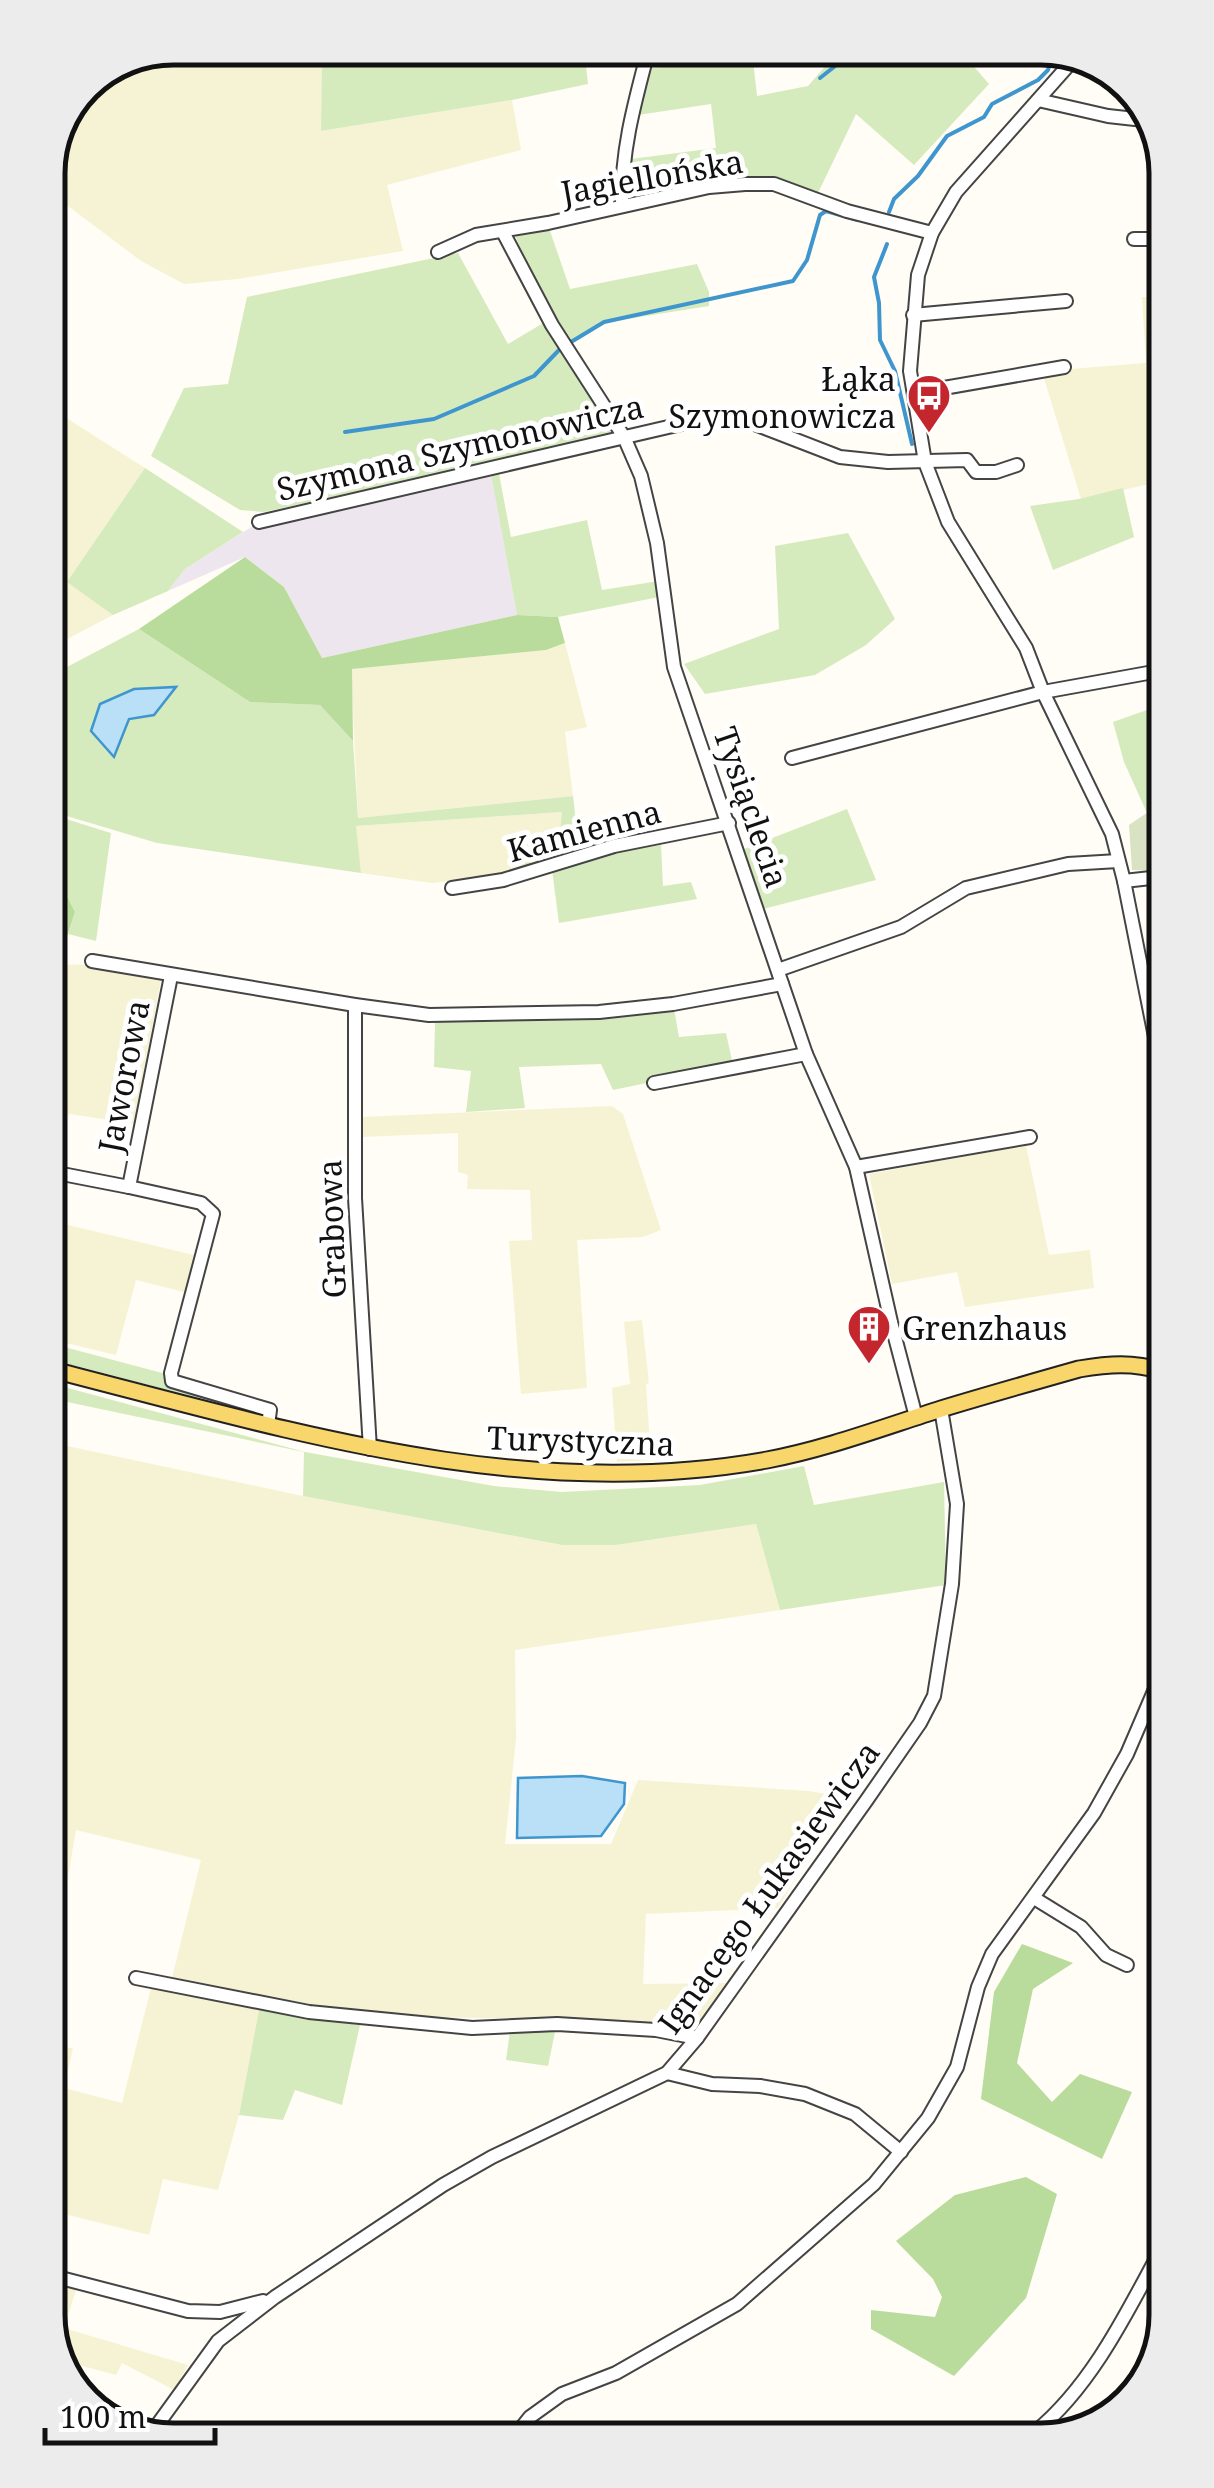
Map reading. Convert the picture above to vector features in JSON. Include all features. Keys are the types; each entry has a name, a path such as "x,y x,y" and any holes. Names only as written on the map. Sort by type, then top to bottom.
{"main road":[{"name":"Turystyczna","path":"65,1373 370,1449 522,1472 667,1473 769,1459 1096,1366 1149,1367"}],"street":[{"path":"622,206 623,154 645,65"},
{"path":"1067,68 956,192 932,234 918,275 910,372 925,462 948,522 1026,648 1043,692 1112,834 1149,1006"},
{"path":"1038,100 1134,119"},
{"name":"Jagiellońska","path":"438,252 476,235 709,187 774,184 848,211 932,234"},
{"name":"Tysiąclecia","path":"504,232 552,325 624,437 641,476 657,543 674,667 806,1054 856,1167 916,1418"},
{"path":"1134,239 1149,238"},
{"path":"913,315 1066,301"},
{"path":"915,393 1064,367"},
{"name":"Szymona Szymonowicza","path":"259,522 706,418 746,421 840,457 967,460 976,472 996,472 1017,465"},
{"path":"792,758 1043,692 1149,673"},
{"name":"Kamienna","path":"452,888 503,880 614,846 730,823"},
{"path":"92,961 429,1015 599,1012 672,1004 780,977 901,927 966,888 1068,864 1118,861"},
{"path":"1124,880 1149,878"},
{"name":"Jaworowa","path":"129,1188 172,976"},
{"name":"Grabowa","path":"354,1006 355,1198 370,1449"},
{"path":"654,1083 806,1054"},
{"path":"856,1167 1030,1137"},
{"name":"Jaworowa","path":"65,1175 201,1203 214,1214 172,1381 270,1410 268,1425"},
{"name":"Ignacego Łukasiewicza","path":"159,2422 218,2341 275,2297 476,2166 666,2073 697,2038 920,1723 934,1696 952,1584 957,1504 941,1409"},
{"path":"526,2423 562,2394 616,2373 737,2304 854,2204 901,2152 928,2118 957,2067 978,1987 992,1954 1094,1812 1128,1754 1149,1704"},
{"path":"1034,1898 1082,1926 1106,1955 1127,1965"},
{"path":"136,1978 300,2012 392,2022 472,2028 557,2024 656,2030 697,2038"},
{"path":"666,2073 712,2084 760,2086 805,2094 855,2114 901,2152"},
{"path":"1045,2423 1073,2395 1149,2271"},
{"name":"Ignacego Łukasiewicza","path":"65,2279 188,2311 220,2312 275,2297"}],"shaded area":[{"path":"173,65 322,65 321,131 512,100 521,150 387,185 403,251 238,279 184,284 141,261 65,204 65,166 76,125 102,92 139,71"},
{"path":"1142,297 1149,297 1149,484 1081,499 1043,375 1146,363"},
{"path":"65,417 145,468 68,581 113,615 65,640"},
{"path":"490,467 517,615 322,658 284,587 245,557 168,591 185,569 259,522"},
{"path":"565,643 587,727 565,732 573,796 358,818 351,669 546,650"},
{"path":"563,812 559,843 504,875 432,883 361,873 355,826"},
{"path":"65,964 162,975 134,1124 70,1114 65,1118"},
{"path":"612,1106 623,1114 661,1230 643,1237 577,1240 587,1388 521,1394 509,1241 532,1240 530,1190 467,1189 468,1175 458,1172 458,1133 361,1137 362,1117"},
{"path":"1026,1145 1049,1255 1090,1250 1094,1288 965,1307 957,1272 892,1284 869,1174"},
{"path":"65,1224 198,1256 188,1293 136,1280 116,1355 65,1343"},
{"path":"642,1320 651,1460 617,1462 612,1388 630,1384 624,1322"},
{"path":"65,1446 562,1545 616,1545 756,1524 780,1610 515,1650 516,1739 505,1844 611,1844 638,1780 809,1791 844,1797 778,1908 646,1914 643,1984 729,1983 698,2027 601,2020 428,2017 306,2004 172,1978 201,1860 76,1830 65,1895"},
{"path":"151,1988 259,2010 239,2115 218,2190 163,2179 149,2235 65,2214 65,2088 122,2103"},
{"path":"65,2048 73,2048 65,2084"},
{"path":"65,2287 76,2290 66,2323"},
{"path":"66,2329 188,2365 174,2390 122,2363 116,2375 78,2365"}],"green space":[{"path":"322,65 586,65 588,84 321,131"},
{"path":"754,65 757,96 808,86 826,65 973,65 989,84 914,165 856,114 817,195 773,180 626,202 631,159 716,148 711,104 638,115 651,68"},
{"path":"549,228 570,289 697,264 709,292 709,306 608,322 571,344 531,276 515,235"},
{"path":"458,253 508,344 545,322 611,429 609,437 264,512 240,510 151,456 184,388 228,384 247,297"},
{"path":"145,468 243,532 185,569 168,591 113,615 67,582"},
{"path":"491,474 499,474 511,537 587,520 602,590 659,581 659,597 558,617 517,615"},
{"path":"1123,488 1134,537 1053,570 1030,506"},
{"path":"848,533 895,619 866,645 815,675 705,694 684,664 779,629 775,546"},
{"path":"245,557 284,587 322,658 517,615 558,617 565,643 546,650 352,669 353,741 320,705 250,702 139,629"},
{"path":"139,629 250,702 320,705 353,741 358,818 573,796 580,857 661,845 663,886 691,882 697,899 559,923 552,870 504,875 559,843 562,812 356,826 361,873 157,843 65,815 65,668"},
{"path":"1149,709 1147,813 1124,762 1113,722"},
{"path":"847,809 876,880 763,909 744,849"},
{"path":"1149,811 1149,871 1132,870 1129,825"},
{"path":"65,819 111,833 96,941 68,934 75,912 65,892"},
{"path":"65,892 75,912 65,943"},
{"path":"674,1009 679,1037 726,1033 733,1065 613,1090 601,1064 519,1067 525,1108 466,1112 471,1071 434,1067 435,1022 595,1020"},
{"path":"65,1347 166,1374 242,1405 248,1411 65,1363"},
{"path":"65,1387 305,1452 494,1486 562,1492 700,1485 804,1466 814,1505 944,1482 946,1585 780,1610 756,1524 616,1545 562,1545 303,1496 304,1452 65,1402"},
{"path":"1022,1944 1073,1963 1033,1989 1017,2063 1052,2102 1080,2074 1132,2092 1102,2159 981,2099 994,1992"},
{"path":"259,2010 360,2025 342,2105 295,2090 283,2120 239,2115"},
{"path":"510,2031 555,2032 548,2066 506,2060"},
{"path":"1026,2177 1057,2194 1026,2298 954,2376 871,2329 871,2310 935,2317 942,2297 933,2279 896,2241 955,2195"}],"water":[{"path":"176,687 154,715 129,719 114,757 91,731 100,704 134,689"},
{"path":"582,1776 625,1783 624,1804 601,1836 517,1838 518,1778"}],"waterway":[{"path":"820,78 836,65"},
{"path":"889,212 894,199 918,176 947,136 984,117 992,104 1038,80 1049,65"},
{"path":"571,342 604,322 793,281 807,260 820,215 826,211 858,220"},
{"path":"887,244 874,277 880,340 895,371 912,444"},
{"path":"345,432 434,419 534,376 559,350"}],"place":[{"name":"Łąka Szymonowicza","path":"929,434"},
{"name":"Grenzhaus","path":"869,1365"}]}
